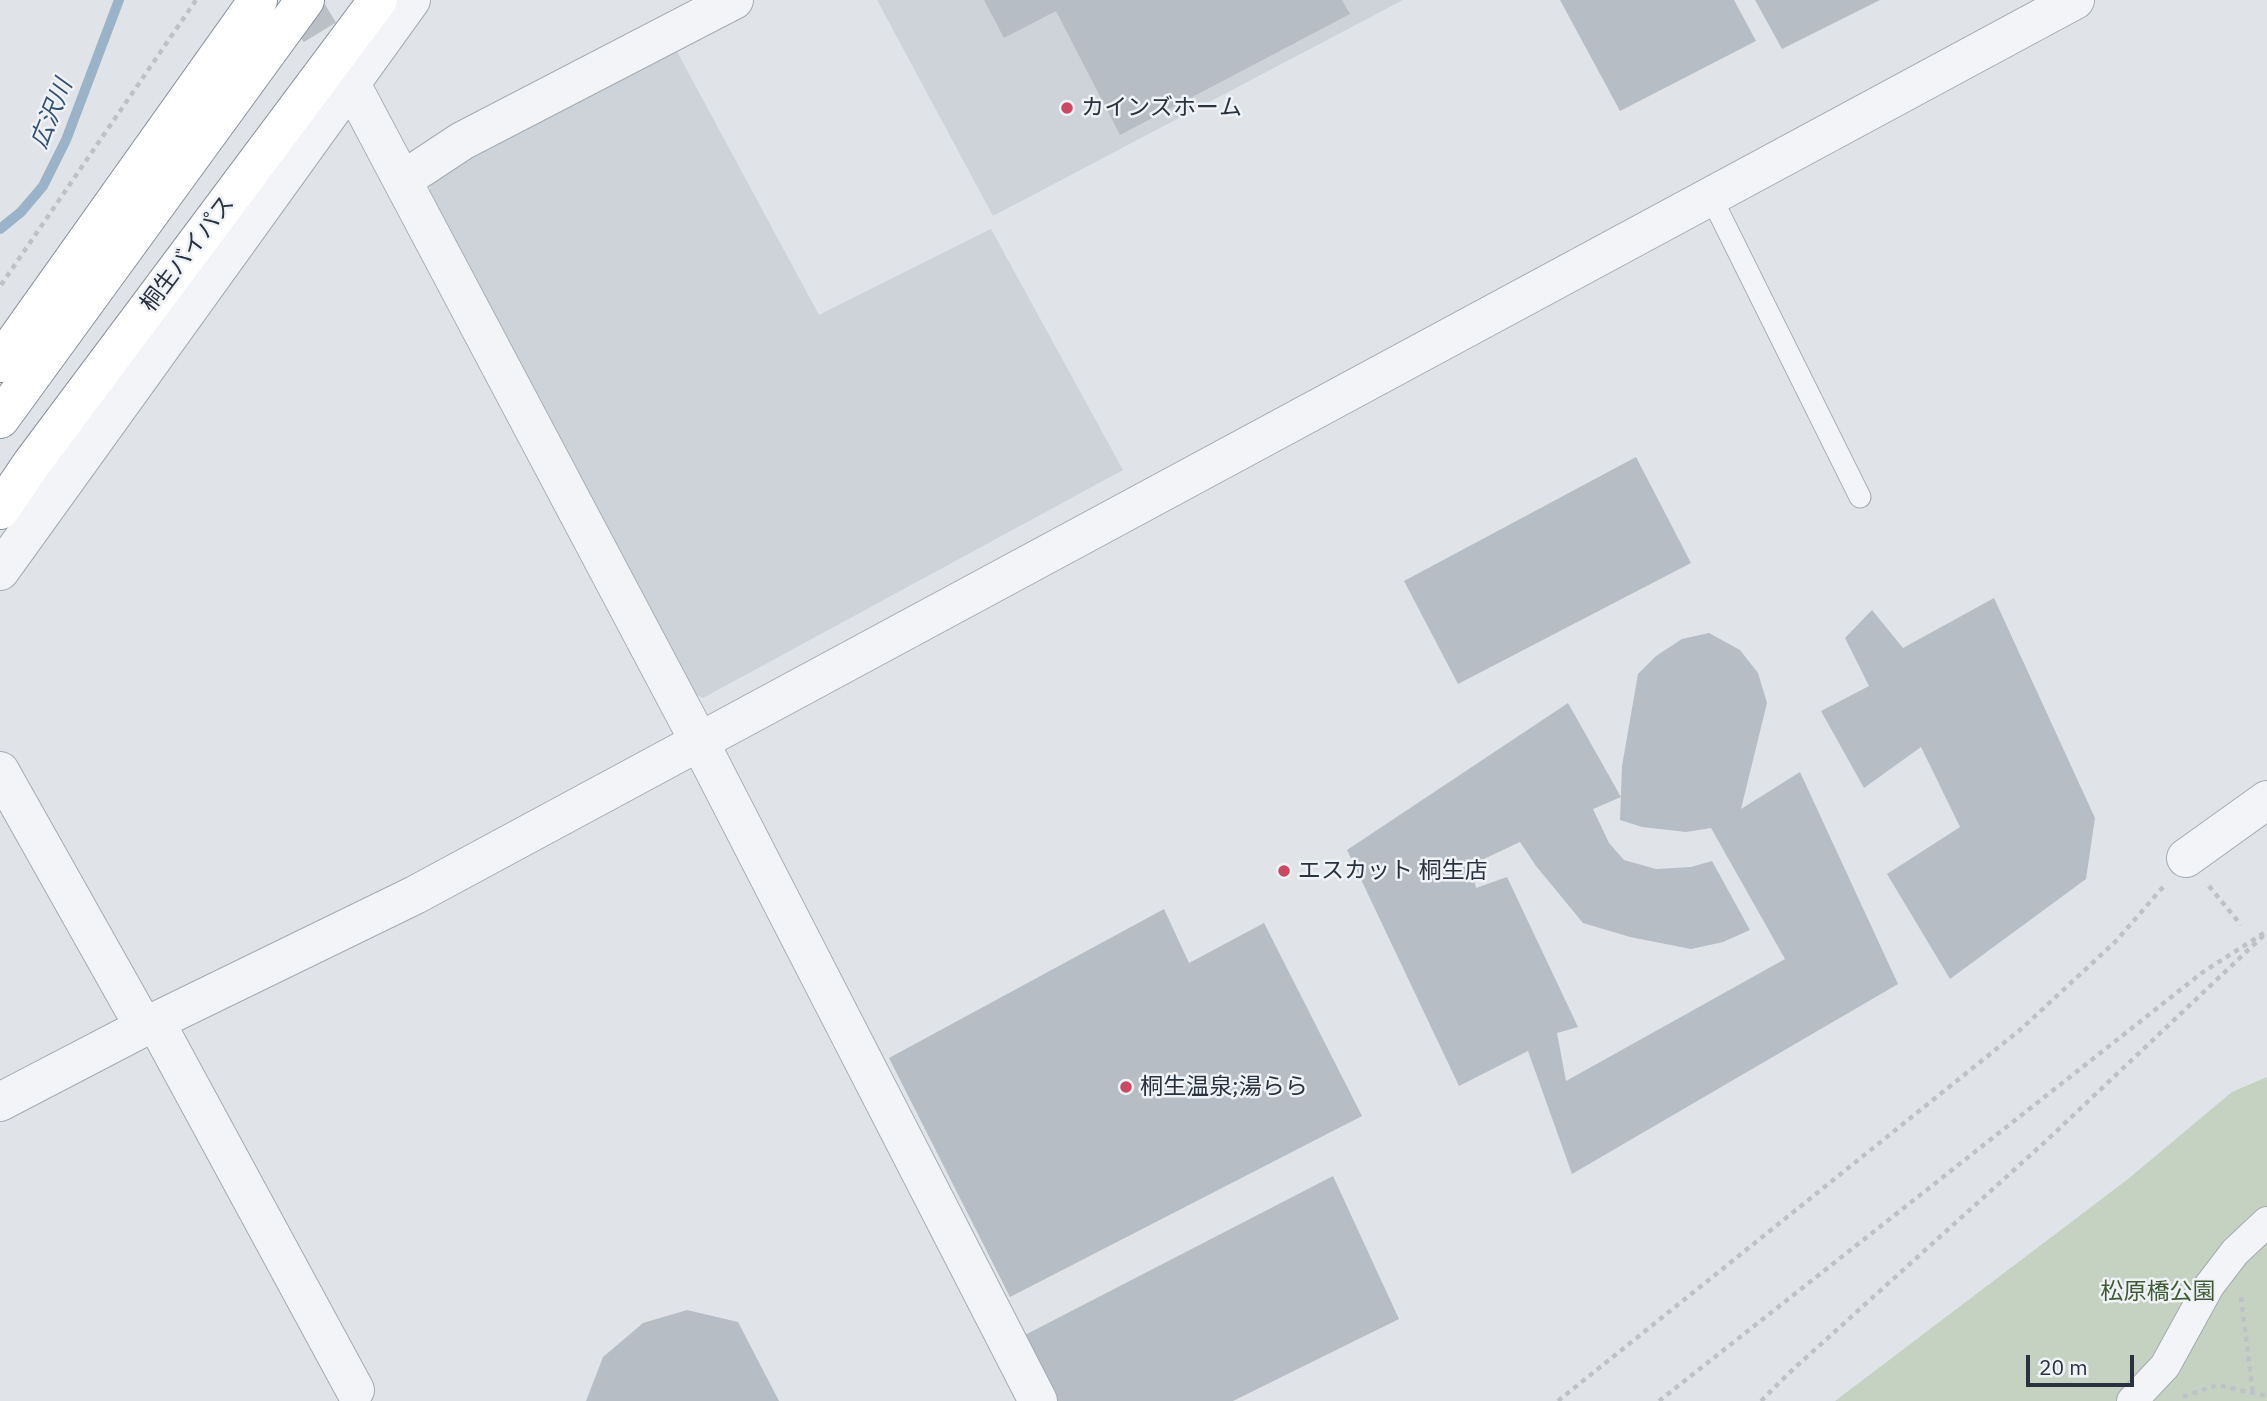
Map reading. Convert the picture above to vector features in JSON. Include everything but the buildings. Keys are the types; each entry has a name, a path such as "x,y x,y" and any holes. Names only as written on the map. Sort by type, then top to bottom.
{"highway":[{"path":"0,363 258,0"},
{"path":"0,419 305,0"},
{"name":"桐生バイパス","path":"0,510 32,463 378,0"}],"street":[{"path":"0,571 411,0"},
{"path":"403,180 463,141 734,0"},
{"path":"0,1102 150,1024 415,895 700,744 2075,0"},
{"path":"350,82 700,744 1038,1401"},
{"path":"0,771 150,1024 355,1390"},
{"path":"2195,869 2267,800"},
{"path":"2136,1396 2165,1366 2209,1286 2235,1252 2267,1222"}],"lane":[{"path":"1711,197 1860,497"}],"path":[{"path":"1,285 196,0"},
{"path":"1558,1401 2020,1030 2195,869 2241,925"},
{"path":"1659,1401 2203,972 2267,932"},
{"path":"1761,1401 2046,1141 2267,932"},
{"path":"2235,1252 2253,1394"},
{"path":"2136,1396 2174,1400 2217,1385 2267,1396"}],"shaded area":[{"name":"カインズホーム","path":"877,0 1403,0 993,216"},
{"path":"674,46 819,315 991,229 1123,470 703,698 679,687 428,205 431,178"}],"green space":[{"name":"松原橋公園","path":"2267,1077 2267,1401 1835,1401 2128,1179 2232,1092"}],"waterway":[{"name":"広沢川","path":"0,229 21,212 43,186 66,140 119,0"}],"tunnel":[{"path":"300,0 350,82"}],"place":[{"name":"カインズホーム","path":"1067,108"},
{"name":"エスカット 桐生店","path":"1284,871"},
{"name":"桐生温泉;湯らら","path":"1126,1087"}]}
